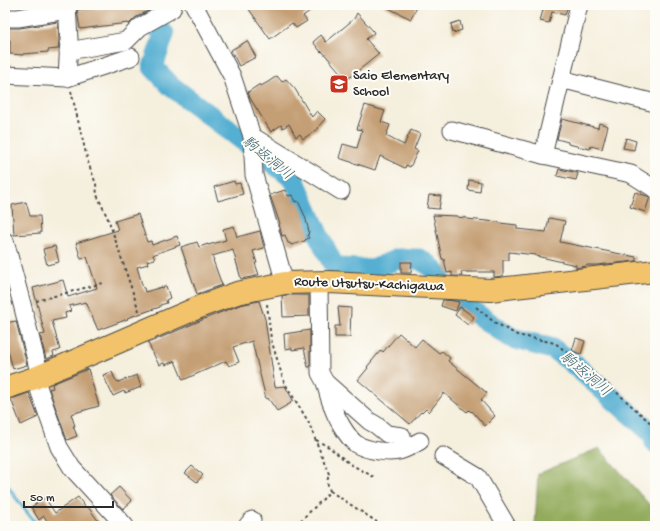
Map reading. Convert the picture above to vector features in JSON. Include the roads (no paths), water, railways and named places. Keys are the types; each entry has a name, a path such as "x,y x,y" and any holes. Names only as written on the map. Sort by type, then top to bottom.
{"main road":[{"name":"Route Utsutsu-Kachigawa","path":"7,388 37,377 204,305 236,294 285,283 319,282 490,290 655,271"}],"street":[{"path":"68,51 126,41 140,27 172,9 173,5"},
{"path":"194,5 232,76 252,136 254,175 285,283"},
{"path":"543,155 579,5"},
{"path":"5,18 18,18 67,8 69,40 67,78"},
{"path":"5,75 67,78 131,57"},
{"path":"561,79 655,103"},
{"path":"452,130 543,155 631,174 655,188"},
{"path":"252,136 341,191"},
{"path":"5,241 22,304 37,377 59,447 72,468 125,526"},
{"path":"319,282 320,374 325,382 332,406 346,433 356,444 370,450 384,452 397,452 420,441"},
{"path":"325,382 369,421 387,434 402,436"},
{"path":"443,456 478,477 507,526"}],"waterway":[{"name":"駒返洞川","path":"137,5 164,34 153,67 171,86 294,179 333,264 340,268 373,270 397,259 419,259 429,265 440,277"},
{"name":"駒返洞川","path":"461,300 478,315 512,338 553,349 569,360 653,434 655,443"},
{"path":"5,482 38,526"}],"place":[{"name":"Saio Elementary School","path":"339,84"}]}
